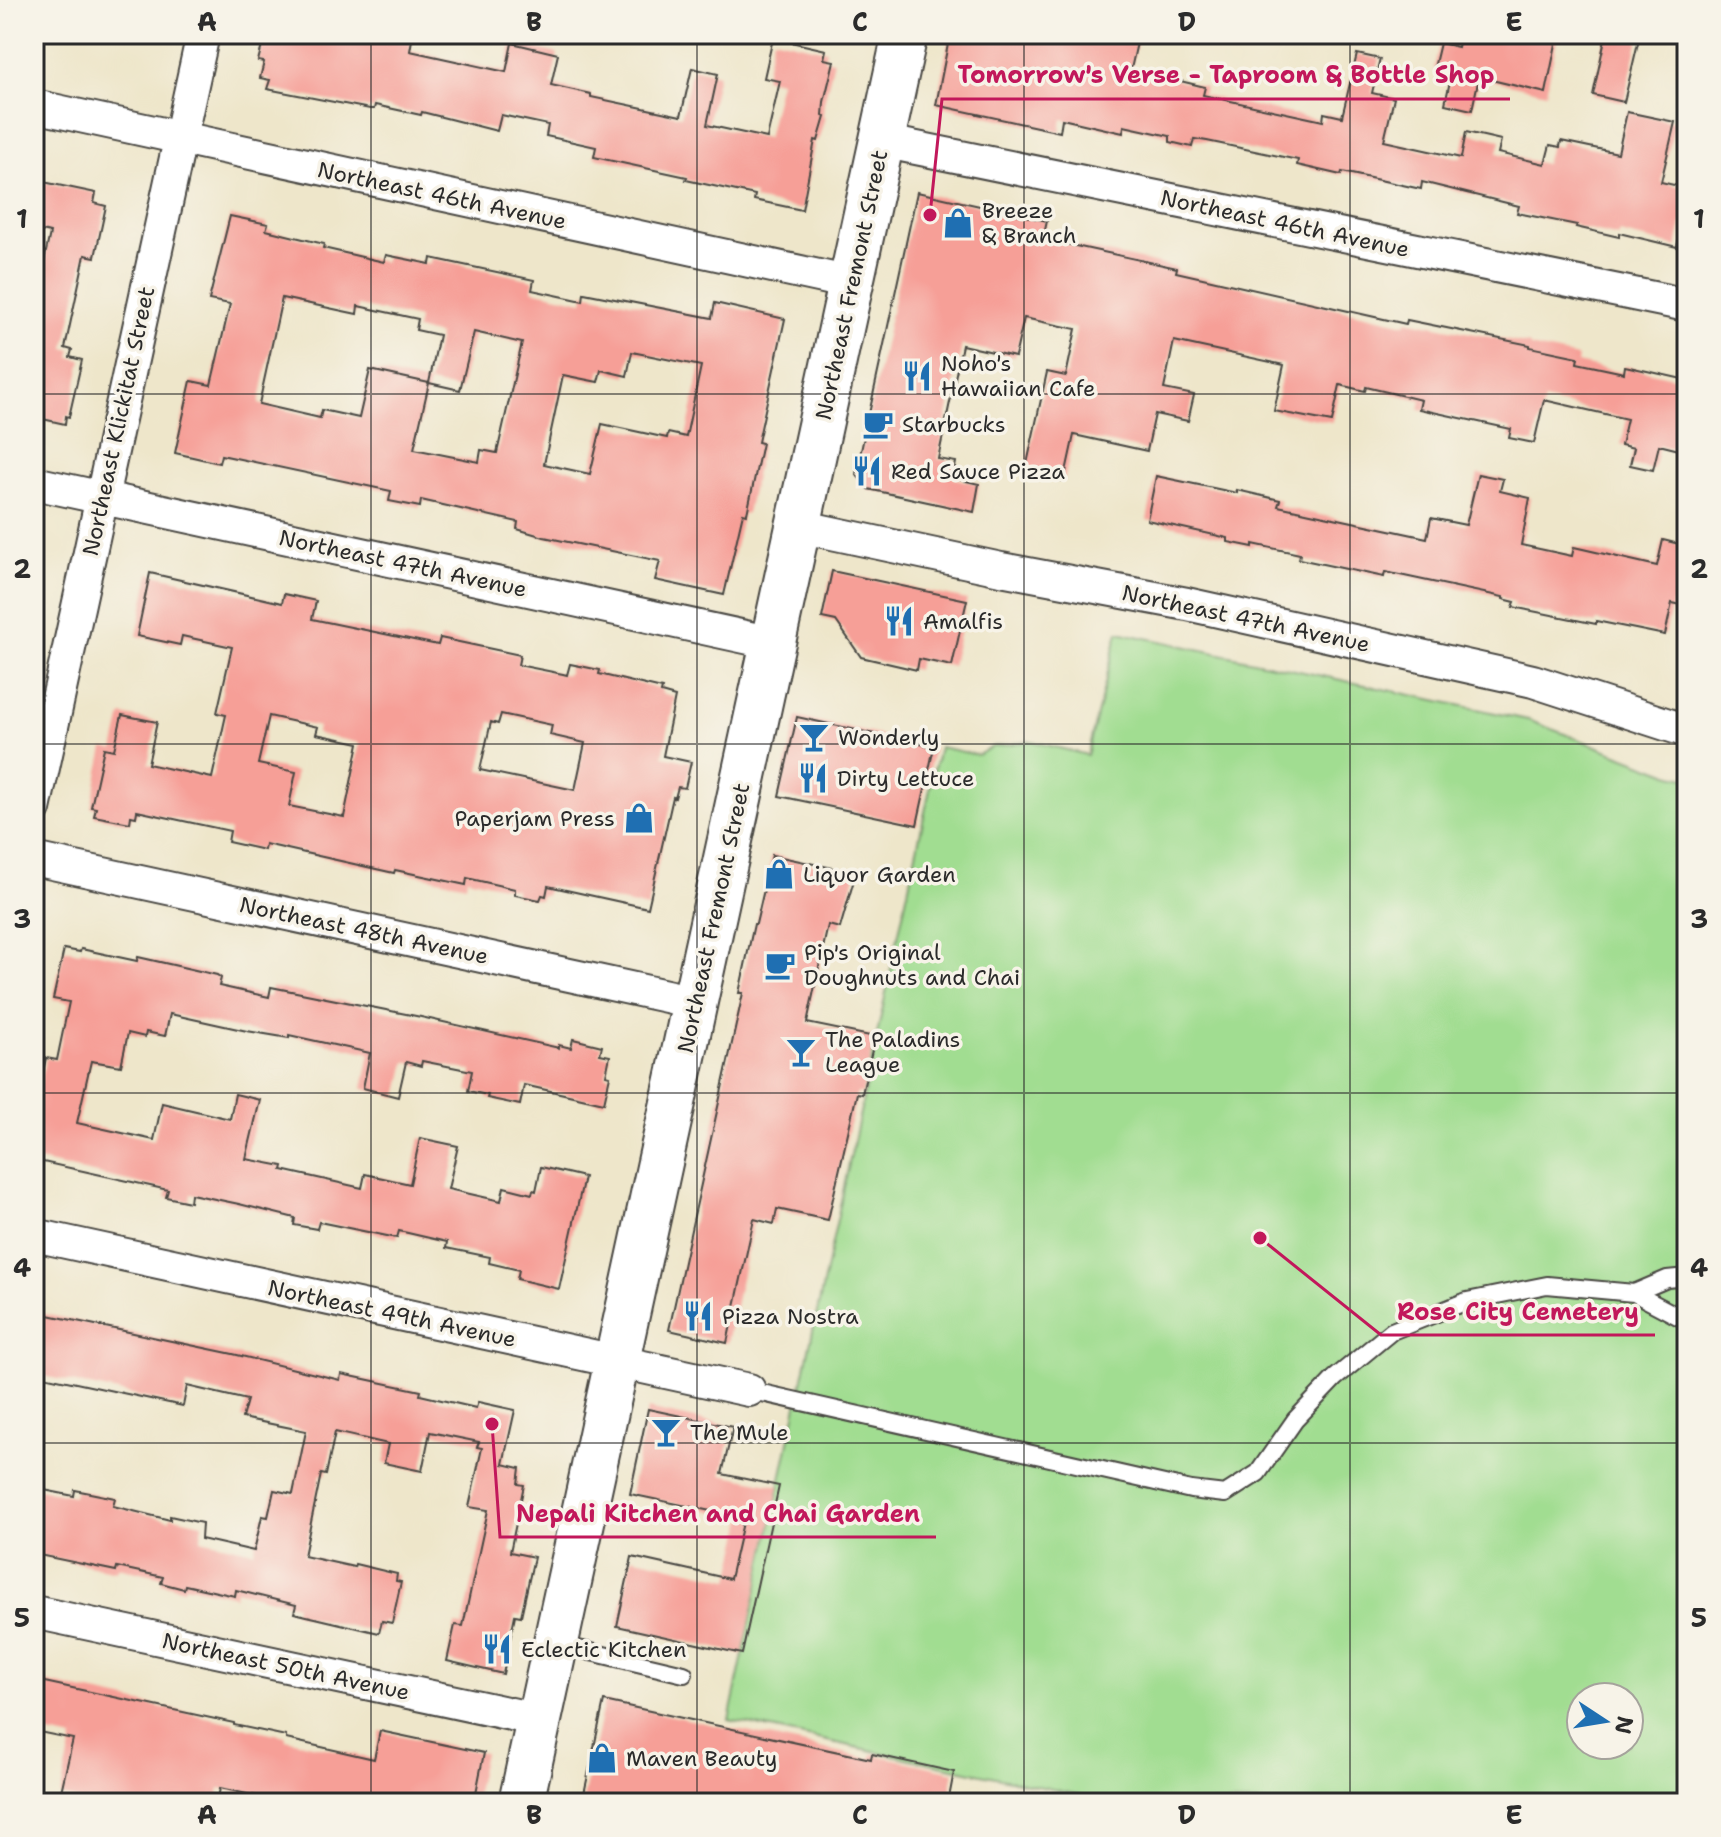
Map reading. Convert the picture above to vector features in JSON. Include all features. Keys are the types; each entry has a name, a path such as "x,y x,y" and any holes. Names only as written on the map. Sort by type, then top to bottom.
{"main road":[{"name":"Northeast Fremont Street","path":"521,1803 905,34"}],"street":[{"name":"Northeast Klickitat Street","path":"34,809 203,34"},
{"name":"Northeast 46th Avenue","path":"34,106 851,283"},
{"name":"Northeast 46th Avenue","path":"882,141 1687,305"},
{"name":"Northeast 47th Avenue","path":"34,483 773,643"},
{"name":"Northeast 47th Avenue","path":"799,526 1187,604 1533,681 1687,731"},
{"name":"Northeast 48th Avenue","path":"34,859 694,1002"},
{"name":"Northeast 49th Avenue","path":"34,1235 749,1390"},
{"name":"Northeast 50th Avenue","path":"34,1612 539,1720"}],"lane":[{"path":"1634,1293 1667,1279 1687,1277"},
{"path":"749,1390 1191,1490 1225,1494 1258,1473 1295,1420 1335,1378 1392,1331 1467,1301 1547,1285 1634,1293 1687,1321"},
{"path":"555,1644 684,1674"}],"green space":[{"path":"1118,632 1528,720 1687,778 1687,1803 1117,1803 729,1720 939,747 978,755 992,747 1031,741 1087,755"}],"building":[{"path":"265,34 413,34 410,51 506,72 512,43 558,54 551,85 681,116 692,68 718,74 707,125 767,138 780,81 764,78 773,38 826,50 824,59 834,61 824,102 825,117 818,141 815,140 802,210 754,200 755,195 686,180 687,177 594,157 596,147 546,136 548,125 501,115 497,131 422,112 421,115 375,105 374,109 370,109 267,89 270,80 260,78 264,62 258,61"},
{"path":"950,34 1139,34 1131,69 1205,87 1203,95 1323,121 1324,113 1342,117 1357,54 1380,59 1372,93 1394,98 1384,141 1461,158 1466,132 1501,140 1498,153 1545,164 1550,145 1560,147 1561,141 1618,153 1627,112 1675,122 1661,182 1687,188 1677,247 1517,213 1519,206 1422,182 1421,189 1342,172 1341,175 1297,165 1298,160 1194,139 1192,147 1170,142 1170,136 1124,126 1123,133 1062,119 1060,132 936,105"},
{"path":"1461,34 1558,34 1546,93 1479,77 1472,110 1445,104 1452,72 1434,68 1440,43 1458,47"},
{"path":"1606,34 1640,34 1624,102 1593,95"},
{"path":"34,180 96,193 94,203 106,206 95,257 85,255 65,348 72,350 70,357 82,360 65,424 38,418 40,411 34,410 34,350 41,319 34,318 34,308 50,233 34,229"},
{"path":"917,192 1047,221 1043,239 1177,268 1176,272 1406,324 1407,320 1530,345 1578,357 1577,363 1624,373 1625,366 1687,380 1687,452 1659,445 1653,470 1630,465 1634,448 1621,445 1627,419 1544,400 1534,443 1509,438 1511,429 1419,409 1421,400 1366,387 1365,391 1340,385 1332,422 1274,411 1284,365 1174,341 1164,389 1194,395 1188,421 1155,414 1147,451 1074,435 1064,481 1025,473 1047,372 1066,376 1076,329 1024,318 1015,357 962,345 938,459 956,462 953,478 979,484 974,512 868,489 856,474"},
{"path":"230,216 268,224 266,230 324,244 323,248 384,262 386,255 430,264 431,258 534,280 532,290 583,301 584,293 712,318 715,303 785,319 758,442 762,443 747,514 743,513 724,595 655,580 660,561 544,537 517,529 518,522 421,500 420,507 389,501 391,491 221,455 219,463 175,453 191,381 211,385 230,304 209,300","holes":["282,298 357,314 358,306 418,319 416,330 439,335 429,383 370,370 359,418 322,410 320,418 259,404","474,332 522,343 497,453 481,450 479,462 414,449 429,383 460,390","632,352 701,366 686,437 668,433 667,438 602,424 590,474 544,464 563,375 598,382 601,370 627,376"]},
{"path":"1478,474 1503,479 1500,491 1530,498 1521,545 1572,556 1574,547 1657,566 1663,540 1687,546 1687,606 1672,603 1665,635 1513,607 1515,602 1503,597 1385,572 1384,577 1299,559 1300,554 1228,542 1228,538 1147,520 1156,476 1237,493 1237,490 1280,500 1278,506 1427,538 1431,518 1466,525"},
{"name":"Amalfis","path":"832,571 967,600 952,666 919,659 917,670 861,657 836,621 822,618"},
{"path":"150,573 282,603 284,594 316,601 312,619 438,645 440,638 520,655 518,665 567,675 570,664 600,670 599,674 662,689 661,693 675,697 663,756 691,762 685,788 678,787 673,797 648,908 548,886 546,896 542,895 540,900 515,895 515,889 467,878 466,885 395,870 394,873 265,844 264,850 228,842 230,831 137,811 136,817 131,816 130,823 94,816 96,808 91,807 104,748 114,750 122,715 157,722 148,764 212,778 226,715 217,713 232,647 182,636 180,645 137,636","holes":["501,714 552,725 550,735 585,743 575,790 480,770 491,722 498,724","269,716 318,727 316,734 359,743 344,817 289,806 296,772 258,764"]},
{"path":"797,717 934,747 917,825 779,796"},
{"path":"772,855 856,873 840,928 828,925 807,1023 875,1037 862,1094 857,1093 828,1220 777,1209 774,1224 754,1219 727,1343 669,1330 743,993 739,993"},
{"path":"64,949 80,952 81,949 137,961 138,957 217,975 221,978 219,986 269,997 271,987 559,1048 559,1045 571,1048 573,1039 602,1046 600,1054 610,1056 606,1075 610,1076 604,1103 524,1085 520,1105 487,1098 488,1095 468,1091 472,1071 422,1061 421,1066 406,1062 398,1097 363,1088 370,1053 170,1014 165,1036 146,1032 145,1037 128,1033 121,1066 91,1061 77,1123 154,1140 162,1103 230,1119 235,1094 260,1100 246,1159 283,1166 282,1170 362,1188 365,1174 410,1184 420,1138 458,1146 448,1189 501,1201 504,1187 532,1194 533,1190 536,1191 541,1167 584,1177 559,1289 517,1279 519,1270 489,1263 490,1257 446,1248 447,1242 399,1231 397,1238 319,1222 317,1229 294,1225 295,1218 239,1204 191,1194 190,1202 166,1197 168,1190 34,1160 34,1114 46,1058 57,1060 69,1002 53,999"},
{"path":"34,1312 340,1380 341,1374 421,1391 420,1395 476,1408 478,1402 515,1410 503,1464 520,1468 518,1484 524,1485 510,1552 534,1557 521,1616 515,1615 503,1674 447,1661 455,1625 463,1626 488,1510 469,1507 482,1448 477,1447 479,1442 430,1432 422,1471 384,1463 388,1444 335,1432 326,1475 321,1474 304,1556 397,1574 396,1581 401,1582 392,1623 382,1621 379,1633 294,1613 296,1605 236,1590 235,1596 185,1585 184,1589 161,1583 163,1577 34,1554 34,1488 74,1496 75,1490 115,1498 113,1506 170,1520 170,1516 202,1523 201,1539 254,1551 262,1516 268,1517 274,1490 293,1494 306,1431 242,1418 247,1400 187,1386 183,1406 34,1374"},
{"path":"648,1409 733,1427 722,1474 779,1486 742,1654 617,1626 632,1557 730,1579 744,1518 630,1494"},
{"path":"40,1681 234,1723 286,1736 286,1739 374,1759 380,1731 484,1753 474,1803 287,1803 220,1788 217,1803 78,1803 78,1800 60,1796 73,1739 34,1731 34,1703"},
{"path":"604,1701 871,1759 872,1754 954,1772 948,1803 582,1803"}],"place":[{"name":"Tomorrow's Verse - Taproom & Bottle Shop","path":"930,215"},
{"name":"Breeze & Branch","path":"958,223"},
{"name":"Noho's Hawaiian Cafe","path":"917,376"},
{"name":"Starbucks","path":"878,424"},
{"name":"Red Sauce Pizza","path":"867,471"},
{"name":"Amalfis","path":"899,621"},
{"name":"Wonderly","path":"814,737"},
{"name":"Dirty Lettuce","path":"813,778"},
{"name":"Paperjam Press","path":"639,818"},
{"name":"Liquor Garden","path":"779,874"},
{"name":"Pip's Original Doughnuts and Chai","path":"780,965"},
{"name":"The Paladins League","path":"801,1052"},
{"name":"Rose City Cemetery","path":"1260,1238"},
{"name":"Pizza Nostra","path":"698,1316"},
{"name":"Nepali Kitchen and Chai Garden","path":"492,1424"},
{"name":"The Mule","path":"666,1432"},
{"name":"Eclectic Kitchen","path":"497,1649"},
{"name":"Maven Beauty","path":"602,1758"}]}
